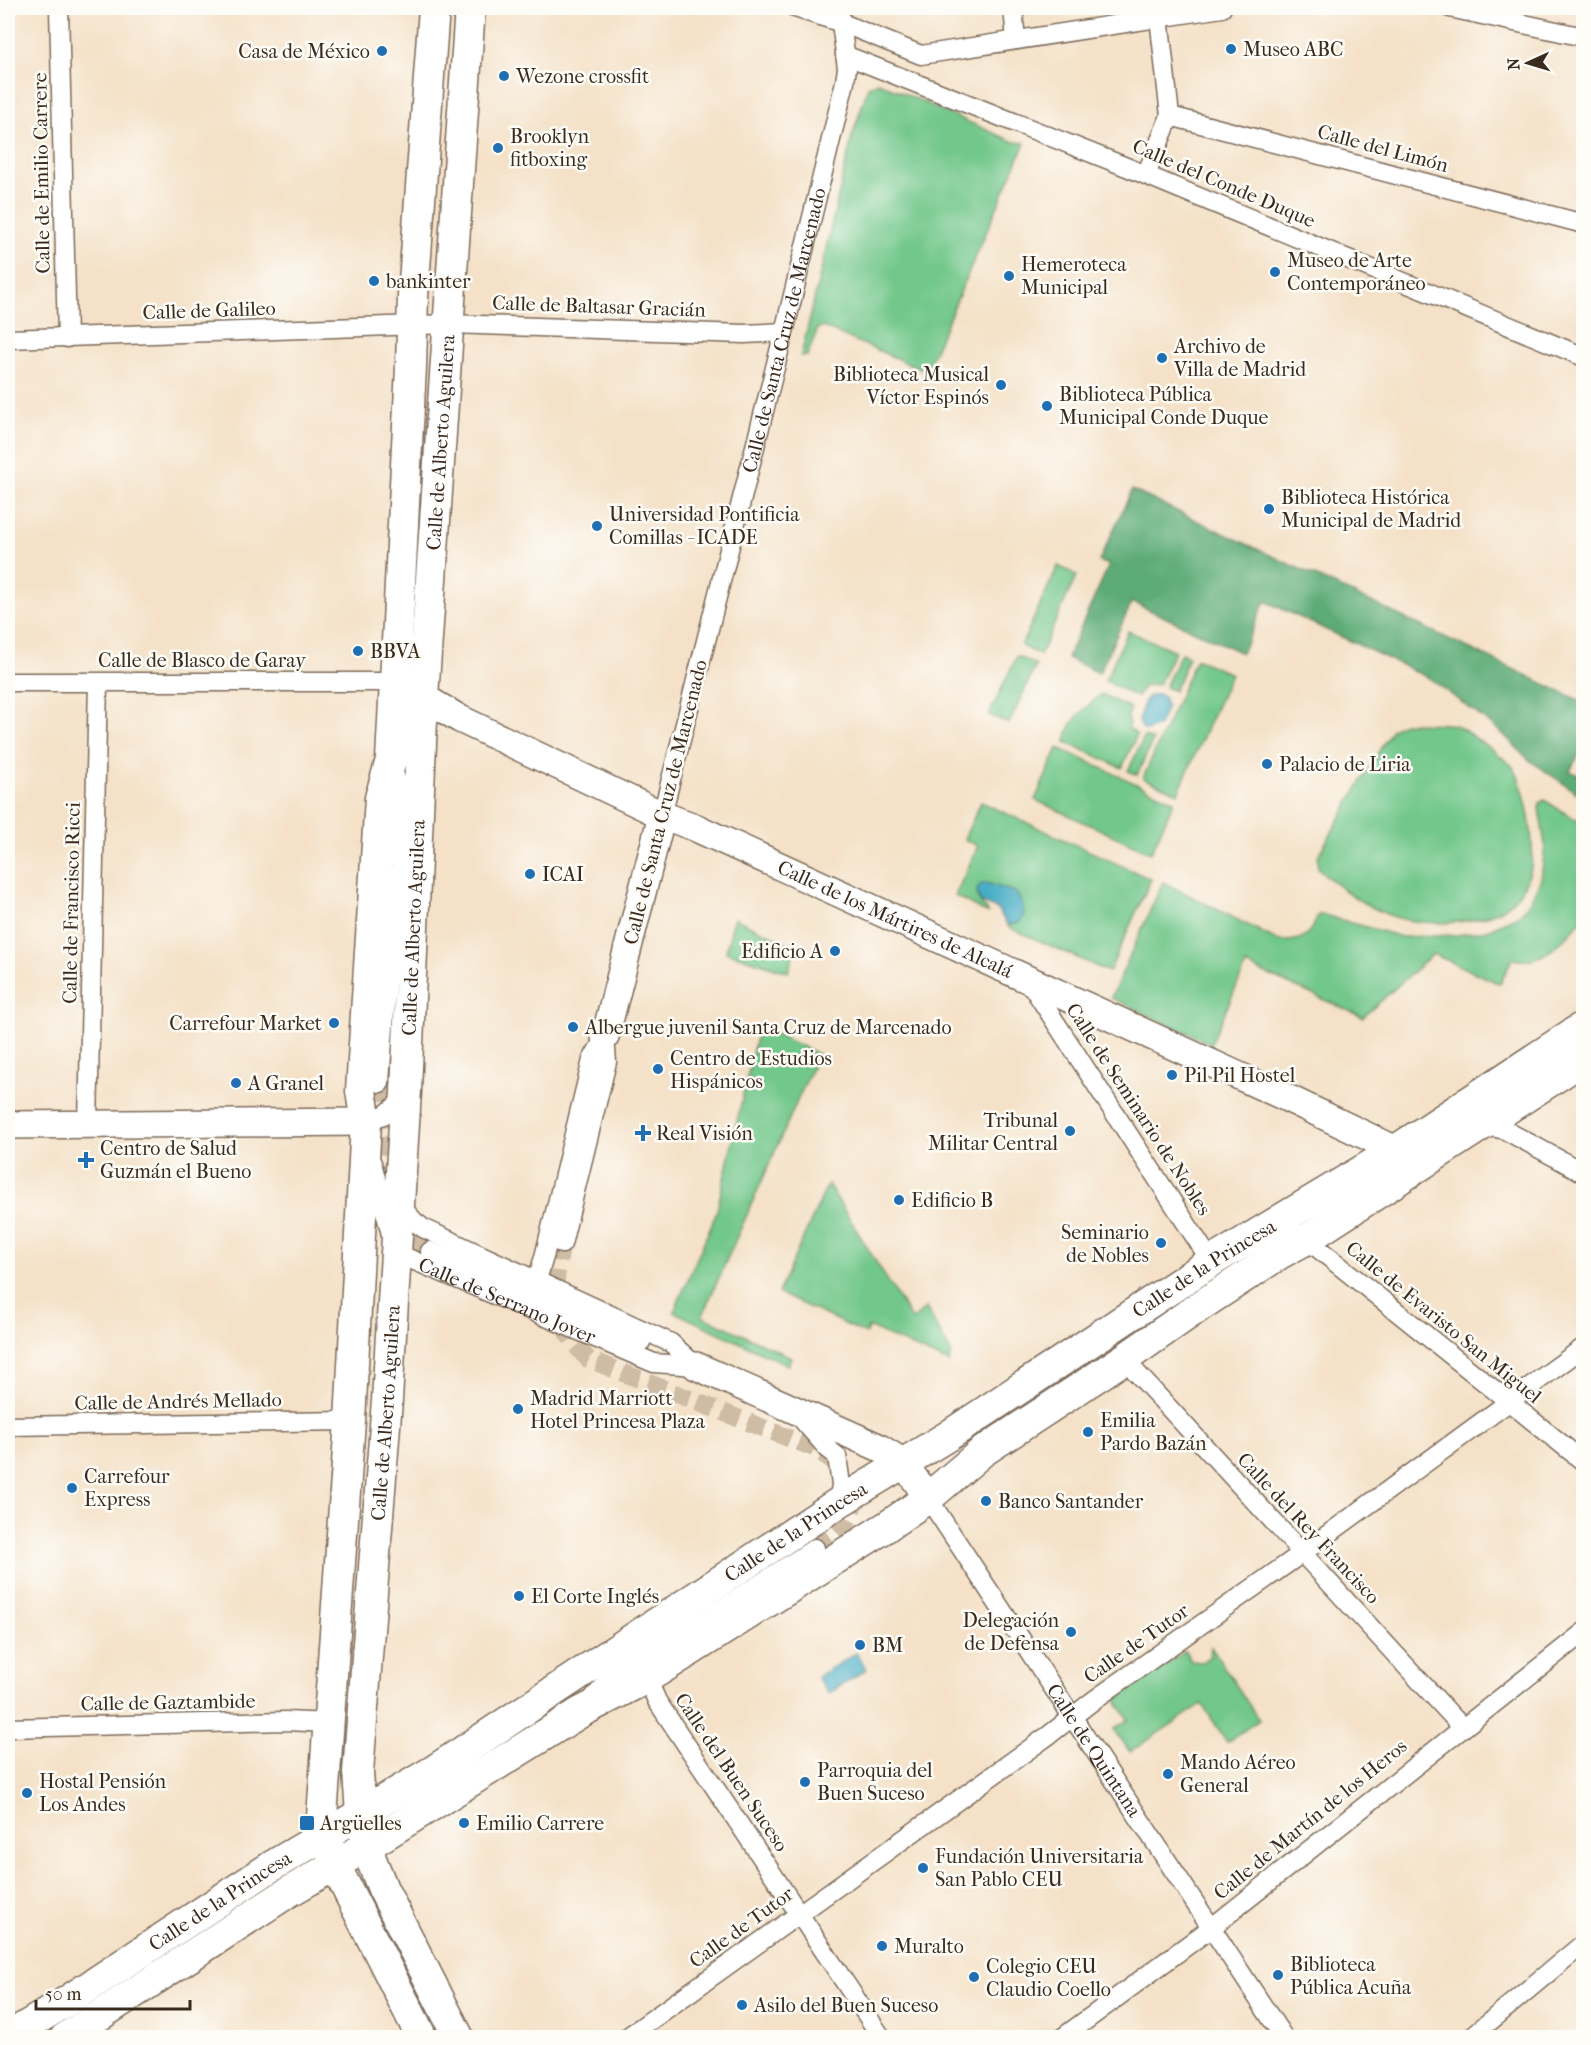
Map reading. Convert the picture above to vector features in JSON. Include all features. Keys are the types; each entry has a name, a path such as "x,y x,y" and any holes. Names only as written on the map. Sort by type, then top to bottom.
{"main road":[{"name":"Calle de Alberto Aguilera","path":"422,2037 336,1865 324,1835 322,1817 350,1421 366,1122 361,1091 380,798 391,759 413,296 434,8"},
{"name":"Calle de Alberto Aguilera","path":"459,2037 383,1889 367,1846 359,1794 359,1761 400,1205 423,697 470,8"},
{"name":"Calle de la Princesa","path":"8,2037 64,2004 272,1866 423,1777 838,1503 948,1436 1275,1222 1396,1150 1584,1026"},
{"name":"Calle de la Princesa","path":"65,2037 287,1893 367,1846 581,1712 647,1678 886,1527 928,1498 982,1452 1242,1278 1307,1239 1584,1059"}],"street":[{"name":"Calle de Emilio Carrere","path":"60,8 67,338"},
{"path":"795,8 840,15 921,55 1016,40 1159,12 1222,8"},
{"path":"1013,8 1016,40"},
{"path":"1450,8 1584,37"},
{"path":"1146,175 1170,116 1159,12"},
{"name":"Calle de Santa Cruz de Marcenado","path":"562,1244 607,1062 606,1037 845,82 847,68 840,15"},
{"path":"928,87 928,66 935,53"},
{"name":"Calle del Conde Duque","path":"845,55 1146,175 1584,357"},
{"name":"Calle del Limón","path":"1170,116 1584,224"},
{"name":"Calle de Baltasar Gracián","path":"412,326 449,324 744,334 784,332"},
{"name":"Calle de Galileo","path":"8,339 412,326"},
{"name":"Calle de Blasco de Garay","path":"8,682 396,682"},
{"name":"Calle de los Mártires de Alcalá","path":"396,682 460,719 662,814 694,826 1396,1150"},
{"name":"Calle de Francisco Ricci","path":"88,1124 98,683"},
{"name":"Calle de Alberto Aguilera","path":"380,1083 395,867 397,782 391,759"},
{"name":"Calle de Seminario de Nobles","path":"1028,980 1209,1258 1215,1260"},
{"name":"Calle de Santa Cruz de Marcenado","path":"537,1280 592,1060 606,1037"},
{"path":"8,1125 366,1122 386,1114 405,1097"},
{"name":"Calle de Serrano Jover","path":"366,1122 374,1175 396,1253 654,1363 696,1366"},
{"path":"1484,1125 1505,1130 1584,1173"},
{"name":"Calle de Serrano Jover","path":"374,1175 415,1222 423,1228 671,1343 696,1366"},
{"name":"Calle de Evaristo San Miguel","path":"1275,1222 1286,1225 1307,1239 1584,1462"},
{"name":"Calle de Serrano Jover","path":"430,1251 878,1446 903,1462"},
{"name":"Calle de Tutor","path":"626,2037 1301,1554 1584,1347"},
{"name":"Calle del Rey Francisco","path":"1124,1359 1462,1727"},
{"name":"Calle de Serrano Jover","path":"794,1410 827,1448 837,1456 841,1485 838,1503"},
{"name":"Calle de Andrés Mellado","path":"8,1426 350,1421"},
{"name":"Calle de Quintana","path":"903,1462 1284,2037"},
{"name":"Calle de la Princesa","path":"581,1712 609,1681 815,1548"},
{"name":"Calle de Martín de los Heros","path":"1062,2037 1210,1928 1584,1632"},
{"name":"Calle del Buen Suceso","path":"647,1678 657,1701 882,2037"},
{"name":"Calle de Gaztambide","path":"8,1728 275,1722 329,1723"},
{"path":"1470,2037 1584,1943"}],"green space":[{"path":"878,82 1014,142 1025,143 926,371 823,327 818,328 807,356 801,356 852,137 868,87"},
{"path":"1132,490 1583,702 1583,747 1570,771 1583,777 1583,797 1529,760 1501,732 1429,678 1265,601 1242,653 1132,602 1099,673 1067,658 1109,565 1099,561"},
{"path":"1058,566 1077,575 1040,655 1021,646"},
{"path":"1128,631 1175,651 1159,684 1144,686 1137,697 1105,681"},
{"path":"1181,653 1189,657 1174,691 1165,687"},
{"path":"1017,656 1036,665 1009,724 989,715"},
{"path":"1196,659 1231,674 1178,793 1143,778"},
{"path":"1101,694 1130,708 1129,728 1137,735 1122,768 1066,742 1067,734 1074,721"},
{"path":"1403,723 1457,726 1509,763 1517,776 1529,815 1532,843 1531,867 1517,896 1492,914 1457,922 1420,922 1404,919 1379,911 1360,901 1318,868 1318,856 1392,729"},
{"path":"1144,737 1153,740 1137,775 1128,771"},
{"path":"1058,748 1174,801 1151,853 1035,800"},
{"path":"1544,800 1583,824 1583,919 1560,943 1543,955 1534,959 1512,959 1500,984 1433,954 1363,1017 1246,965 1211,1044 1111,998 1163,882 1279,941 1304,937 1318,915 1402,937 1457,935 1487,930 1520,915 1541,879 1545,845 1539,808 1540,803"},
{"path":"981,802 1151,879 1109,972 1008,927 1007,924 1011,925 999,888 986,883 977,890 978,899 989,914 955,896 978,846 964,839"},
{"path":"734,918 796,947 788,972 726,952"},
{"path":"757,1033 776,1034 818,1054 702,1316 791,1357 788,1365 674,1312 716,1214"},
{"path":"828,1184 912,1320 926,1308 951,1353 949,1363 868,1327 866,1334 778,1293"},
{"path":"1211,1647 1259,1720 1227,1742 1202,1704 1130,1752 1114,1729 1128,1720 1116,1700 1185,1651 1191,1661 1202,1662 1210,1656"}],"water":[{"path":"1158,694 1165,698 1167,706 1159,726 1146,731 1139,720 1141,711 1147,697"},
{"path":"986,883 1015,892 1024,913 1020,922 1007,924 997,909 980,902 977,890 980,885"},
{"path":"856,1653 867,1669 828,1694 817,1677"}],"tunnel":[{"path":"380,1083 384,1128 384,1177 390,1203 410,1234 430,1251"},
{"path":"562,1244 556,1277 557,1306 567,1332 588,1359 814,1448 838,1464"},
{"path":"815,1548 845,1525 852,1510 853,1489"}],"place":[{"name":"Museo ABC","path":"1231,49"},
{"name":"Casa de México","path":"382,51"},
{"name":"Wezone crossfit","path":"504,76"},
{"name":"Brooklyn fitboxing","path":"498,148"},
{"name":"Museo de Arte Contemporáneo","path":"1275,272"},
{"name":"Hemeroteca Municipal","path":"1009,276"},
{"name":"bankinter","path":"374,281"},
{"name":"Archivo de Villa de Madrid","path":"1162,358"},
{"name":"Biblioteca Musical Víctor Espinós","path":"1001,385"},
{"name":"Biblioteca Pública Municipal Conde Duque","path":"1047,406"},
{"name":"Biblioteca Histórica Municipal de Madrid","path":"1269,509"},
{"name":"Universidad Pontificia Comillas - ICADE","path":"597,526"},
{"name":"BBVA","path":"358,651"},
{"name":"Palacio de Liria","path":"1267,764"},
{"name":"ICAI","path":"530,874"},
{"name":"Edificio A","path":"835,951"},
{"name":"Carrefour Market","path":"334,1023"},
{"name":"Albergue juvenil Santa Cruz de Marcenado","path":"573,1027"},
{"name":"Centro de Estudios Hispánicos","path":"658,1069"},
{"name":"Pil Pil Hostel","path":"1172,1075"},
{"name":"A Granel","path":"236,1083"},
{"name":"Tribunal Militar Central","path":"1070,1131"},
{"name":"Real Visión","path":"643,1133"},
{"name":"Centro de Salud Guzmán el Bueno","path":"86,1160"},
{"name":"Edificio B","path":"899,1200"},
{"name":"Seminario de Nobles","path":"1161,1243"},
{"name":"Madrid Marriott Hotel Princesa Plaza","path":"518,1409"},
{"name":"Emilia Pardo Bazán","path":"1088,1432"},
{"name":"Carrefour Express","path":"72,1488"},
{"name":"Banco Santander","path":"986,1501"},
{"name":"El Corte Inglés","path":"519,1596"},
{"name":"Delegación de Defensa","path":"1071,1632"},
{"name":"BM","path":"860,1645"},
{"name":"Mando Aéreo General","path":"1168,1774"},
{"name":"Parroquia del Buen Suceso","path":"805,1782"},
{"name":"Hostal Pensión Los Andes","path":"27,1793"},
{"name":"Argüelles","path":"307,1823"},
{"name":"Emilio Carrere","path":"464,1823"},
{"name":"Fundación Universitaria San Pablo CEU","path":"923,1868"},
{"name":"Muralto","path":"882,1946"},
{"name":"Biblioteca Pública Acuña","path":"1278,1975"},
{"name":"Colegio CEU Claudio Coello","path":"974,1977"},
{"name":"Asilo del Buen Suceso","path":"742,2005"}]}
